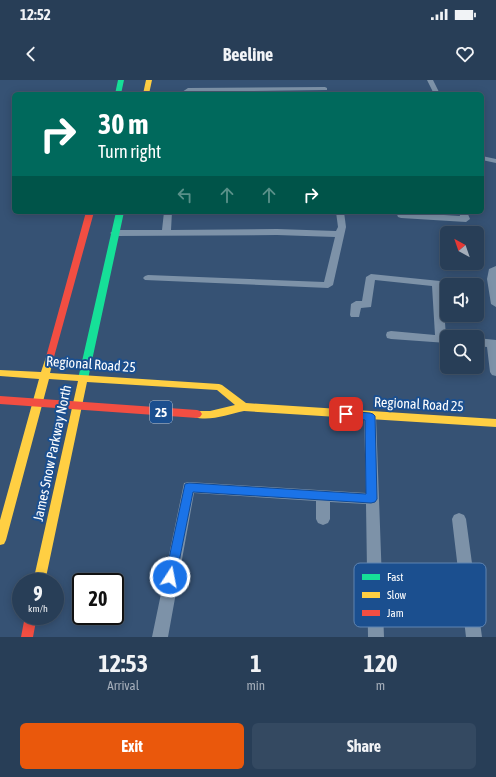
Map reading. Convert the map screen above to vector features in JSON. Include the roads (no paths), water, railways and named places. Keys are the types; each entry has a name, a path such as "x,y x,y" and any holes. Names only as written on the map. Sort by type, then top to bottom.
{"main road":[{"path":"118,92 121,80"},
{"path":"147,92 150,80"},
{"name":"James Snow Parkway North","path":"0,540 89,214"},
{"name":"James Snow Parkway North","path":"41,573 76,406 120,214"},
{"name":"Regional Road 25","path":"0,373 219,388 244,407"},
{"name":"Regional Road 25","path":"0,400 210,415 244,407 496,423"},
{"path":"27,637 29,625"}],"lane":[{"path":"185,92 188,90 325,91 324,80"},
{"path":"430,80 436,92"},
{"path":"484,158 496,161"},
{"path":"166,231 168,214"},
{"path":"148,278 328,284 342,227 340,214"},
{"path":"401,214 466,219 464,214"},
{"path":"115,233 166,231 340,234"},
{"path":"496,269 492,271 496,304"},
{"path":"355,315 356,304 367,305 371,277 437,283 443,330"},
{"path":"392,335 440,339"},
{"path":"484,343 494,344 496,372"},
{"path":"370,416 373,563"},
{"path":"160,637 189,487 371,499"},
{"path":"323,496 323,519"},
{"path":"459,519 465,563"},
{"path":"376,627 376,637"},
{"path":"473,627 474,637"}]}
